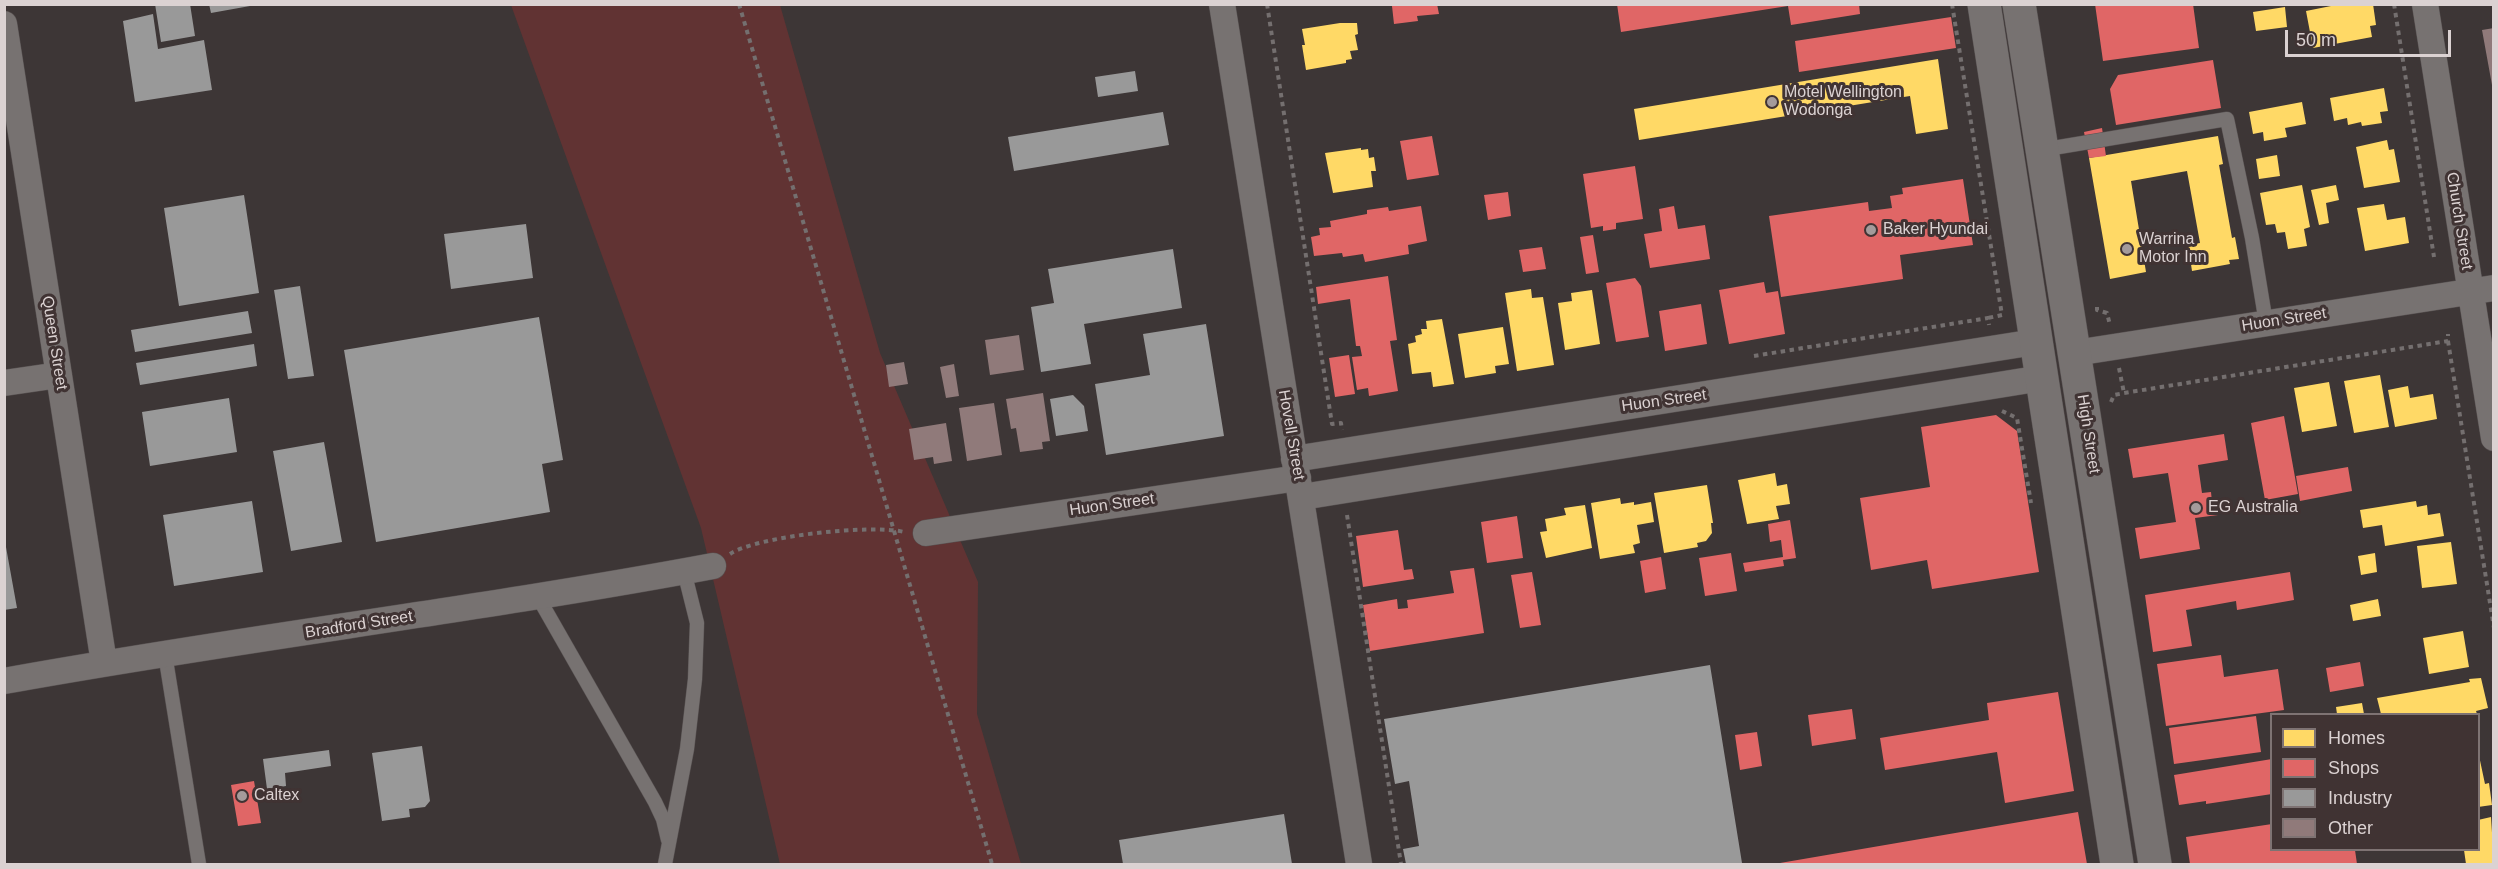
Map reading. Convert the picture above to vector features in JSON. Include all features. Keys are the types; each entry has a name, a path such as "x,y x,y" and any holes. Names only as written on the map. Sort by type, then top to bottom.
{"main road":[{"path":"1984,4 2116,864"},
{"name":"High Street","path":"2019,4 2155,864"},
{"path":"2035,342 2075,353"},
{"path":"2042,378 2075,353"}],"street":[{"name":"Hovell Street","path":"1222,4 1359,864"},
{"name":"Church Street","path":"2425,4 2482,289 2493,438"},
{"name":"Queen Street","path":"4,24 104,663"},
{"name":"Huon Street","path":"2075,353 2482,289"},
{"name":"Huon Street","path":"1298,478 1457,433 2035,342"},
{"path":"1879,367 1884,403"},
{"path":"4,383 59,375"},
{"name":"Huon Street","path":"926,533 1298,478 1465,470 2042,378"},
{"path":"1721,393 1728,429"},
{"path":"1517,423 1525,460"},
{"path":"1457,433 1465,470"},
{"name":"Bradford Street","path":"4,681 104,663 538,597 713,566"}],"lane":[{"path":"2041,150 2227,118 2252,238 2266,323"},
{"path":"667,859 687,749 696,661 695,611 684,571"},
{"path":"538,597 663,819 668,839 667,859"},
{"path":"165,654 199,864"}],"path":[{"path":"739,4 992,864"},
{"path":"1952,4 2002,315 1988,318"},
{"path":"2394,4 2434,257"},
{"path":"2096,298 2097,310 2107,313 2124,393 2448,341"},
{"path":"2448,334 2493,628"},
{"path":"713,566 738,549 769,539 895,529"}],"shaded area":[{"path":"511,5 780,5 880,353 978,582 977,714 1021,864 780,864 701,528"}],"building: Homes":[{"path":"2341,4 2373,4 2376,25 2370,26 2372,37 2313,48 2306,11"},
{"path":"2285,7 2287,27 2256,31 2253,12"},
{"path":"1340,23 1357,23 1358,34 1355,35 1358,50 1350,51 1352,59 1346,60 1346,63 1306,70 1302,29"},
{"name":"Motel Wellington Wodonga","path":"1938,59 1948,129 1916,134 1910,96 1639,140 1634,109"},
{"path":"2384,88 2388,111 2380,112 2382,123 2362,126 2361,122 2348,125 2347,118 2334,121 2330,98"},
{"path":"2302,102 2306,124 2285,128 2287,137 2264,141 2263,132 2253,134 2249,112"},
{"path":"2218,136 2223,164 2219,165 2232,238 2235,237 2239,259 2229,260 2230,264 2192,271 2188,245 2200,243 2187,171 2131,181 2146,272 2110,279 2089,158"},
{"path":"2387,140 2389,150 2394,149 2400,182 2364,188 2356,147"},
{"path":"1361,148 1361,150 1368,149 1369,158 1374,157 1376,171 1371,171 1373,187 1333,193 1325,153"},
{"path":"2277,155 2280,176 2259,179 2256,159"},
{"path":"2302,185 2310,227 2304,229 2307,246 2288,249 2285,232 2277,233 2275,224 2266,225 2260,193"},
{"path":"2336,185 2339,200 2326,203 2329,223 2319,225 2311,190"},
{"path":"2384,204 2387,220 2405,217 2409,243 2365,251 2357,208"},
{"path":"1531,289 1532,298 1543,297 1554,365 1517,371 1505,293"},
{"path":"1592,290 1600,344 1565,350 1558,303 1572,301 1571,293"},
{"path":"1442,319 1454,384 1433,387 1431,372 1412,374 1408,344 1416,342 1415,336 1422,334 1421,329 1427,329 1426,321"},
{"path":"1503,327 1509,364 1495,366 1496,373 1465,378 1458,334"},
{"path":"2380,375 2389,427 2354,433 2344,381"},
{"path":"2329,382 2337,426 2302,432 2294,388"},
{"path":"2408,386 2410,398 2433,394 2437,419 2395,427 2388,390"},
{"path":"1775,473 1777,486 1787,484 1790,504 1776,506 1779,519 1747,524 1738,480"},
{"path":"1707,485 1713,523 1711,523 1712,533 1706,541 1697,543 1698,547 1664,553 1654,493"},
{"path":"1620,498 1621,504 1634,502 1634,505 1651,502 1654,522 1637,525 1640,543 1633,545 1635,553 1600,559 1591,503"},
{"path":"2416,501 2417,507 2427,505 2428,515 2440,513 2444,536 2385,546 2382,525 2363,528 2360,510"},
{"path":"1585,505 1592,548 1546,558 1540,532 1547,531 1545,519 1566,515 1564,508"},
{"path":"2451,542 2457,584 2422,588 2417,546"},
{"path":"2375,553 2377,572 2361,575 2358,556"},
{"path":"2378,599 2381,616 2353,621 2350,605"},
{"path":"2463,631 2469,667 2429,674 2423,638"},
{"path":"2481,678 2488,708 2476,711 2477,713 2381,713 2377,698 2470,682 2469,679"},
{"path":"2362,703 2364,713 2337,713 2336,707"},
{"path":"2480,760 2485,784 2489,783 2492,805 2480,807"},
{"path":"2491,817 2494,864 2466,864 2464,851 2480,851 2480,820"}],"building: Shops":[{"path":"1437,4 1439,14 1417,16 1418,21 1394,24 1392,6"},
{"path":"1617,4 1859,4 1860,14 1791,25 1788,6 1621,32"},
{"path":"2095,4 2193,4 2199,48 2103,61"},
{"path":"1951,17 1956,48 1799,72 1795,41"},
{"path":"2213,60 2221,108 2116,125 2110,89 2118,75"},
{"path":"2102,128 2106,156 2089,158 2084,132"},
{"path":"1432,136 1439,175 1407,180 1400,141"},
{"path":"1635,166 1643,219 1616,223 1616,229 1603,231 1603,226 1591,228 1583,174"},
{"name":"Baker Hyundai","path":"1963,179 1973,245 1900,255 1903,279 1781,297 1769,216 1868,202 1869,211 1892,208 1890,196 1903,194 1902,188"},
{"path":"1508,192 1511,216 1488,220 1484,195"},
{"path":"1421,206 1427,241 1408,245 1409,254 1365,262 1363,254 1343,257 1342,253 1314,256 1311,237 1320,235 1319,228 1331,227 1330,221 1367,214 1367,210 1388,207 1389,211"},
{"path":"1674,206 1678,229 1705,225 1710,259 1650,268 1644,234 1662,231 1659,209"},
{"path":"1593,235 1599,272 1586,274 1580,237"},
{"path":"1542,247 1546,269 1523,272 1519,250"},
{"path":"1388,276 1397,340 1390,341 1398,391 1369,396 1368,388 1357,390 1352,357 1362,356 1360,346 1356,346 1350,299 1318,304 1316,287"},
{"path":"1635,278 1641,286 1649,337 1616,342 1606,283"},
{"path":"1764,282 1766,293 1778,291 1785,334 1729,344 1719,290"},
{"path":"1701,304 1707,344 1665,351 1659,311"},
{"path":"1349,355 1355,394 1335,397 1329,358"},
{"path":"1996,415 2017,431 2039,572 1932,589 1927,560 1871,570 1860,498 1930,487 1921,427"},
{"path":"2284,416 2298,494 2265,500 2251,423"},
{"path":"2224,434 2228,460 2198,465 2202,493 2211,492 2212,502 2216,501 2218,515 2195,518 2200,549 2140,559 2135,528 2176,522 2168,473 2133,478 2128,449"},
{"path":"2348,467 2352,491 2300,501 2296,476"},
{"path":"1517,516 1523,558 1487,563 1481,522"},
{"path":"1790,520 1796,558 1783,560 1784,566 1745,572 1743,563 1783,557 1781,540 1770,542 1768,524"},
{"path":"1398,530 1404,570 1412,569 1414,579 1363,587 1356,536"},
{"path":"1731,553 1737,591 1705,596 1699,558"},
{"path":"1661,557 1666,589 1645,593 1640,561"},
{"path":"1474,568 1484,633 1370,651 1363,605 1397,599 1398,609 1408,608 1407,600 1454,593 1450,571"},
{"path":"1532,572 1541,625 1520,628 1511,575"},
{"path":"2290,572 2294,600 2237,610 2236,601 2186,610 2192,646 2153,652 2145,595"},
{"path":"2221,655 2224,677 2278,669 2284,710 2166,726 2157,664"},
{"path":"2360,662 2364,686 2330,692 2326,668"},
{"path":"2058,692 2074,791 2005,803 1997,752 1885,770 1880,738 1989,720 1987,703"},
{"path":"1852,709 1856,739 1812,746 1808,715"},
{"path":"2256,716 2261,752 2174,764 2169,728"},
{"path":"1757,732 1762,766 1740,770 1735,735"},
{"path":"2270,759 2270,794 2206,804 2206,801 2179,805 2174,775"},
{"path":"254,781 261,823 238,826 231,785"},
{"path":"2078,812 2087,864 1780,864 1780,863"},
{"path":"2270,824 2270,851 2355,851 2357,864 2190,864 2186,837"}],"building: Industry":[{"path":"155,4 190,4 195,36 161,42"},
{"path":"209,4 250,4 250,6 211,13"},
{"path":"153,14 158,49 204,40 212,90 135,102 123,21"},
{"path":"1135,71 1138,91 1098,97 1095,77"},
{"path":"1163,112 1169,145 1014,171 1008,137"},
{"path":"244,195 259,293 179,306 164,208"},
{"path":"526,224 533,278 451,289 444,234"},
{"path":"1173,249 1182,308 1084,324 1091,364 1041,372 1031,307 1054,303 1048,269"},
{"path":"300,286 314,376 288,379 274,290"},
{"path":"248,311 252,333 135,352 131,330"},
{"path":"539,317 563,460 542,464 550,512 376,542 344,350"},
{"path":"1206,324 1224,436 1106,455 1095,384 1150,375 1143,334"},
{"path":"254,344 257,366 140,385 136,363"},
{"path":"1073,395 1084,406 1088,431 1056,436 1050,399"},
{"path":"229,398 237,452 150,466 142,412"},
{"path":"324,442 342,542 291,551 273,451"},
{"path":"252,501 263,572 174,586 163,515"},
{"path":"4,536 17,608 4,610"},
{"path":"1710,665 1742,863 1406,864 1403,849 1419,846 1409,781 1395,784 1384,719"},
{"path":"422,746 430,801 425,807 409,809 410,817 382,821 372,753"},
{"path":"329,750 331,766 285,773 286,786 267,789 263,759"},
{"path":"1284,814 1292,864 1123,864 1119,840"}],"building: Other":[{"path":"2494,28 2494,85 2492,85 2482,30"},
{"path":"1019,335 1024,370 990,375 985,340"},
{"path":"904,362 908,384 889,387 886,365"},
{"path":"954,364 959,396 946,398 940,367"},
{"path":"1043,393 1050,441 1042,442 1043,449 1020,452 1016,428 1011,429 1006,399"},
{"path":"994,403 1002,455 967,461 959,408"},
{"path":"946,423 952,461 934,464 933,457 914,460 909,429"}],"place":[{"name":"Motel Wellington Wodonga","path":"1772,102"},
{"name":"Baker Hyundai","path":"1871,230"},
{"name":"Warrina Motor Inn","path":"2127,249"},
{"name":"EG Australia","path":"2196,508"},
{"name":"Caltex","path":"242,796"}]}
